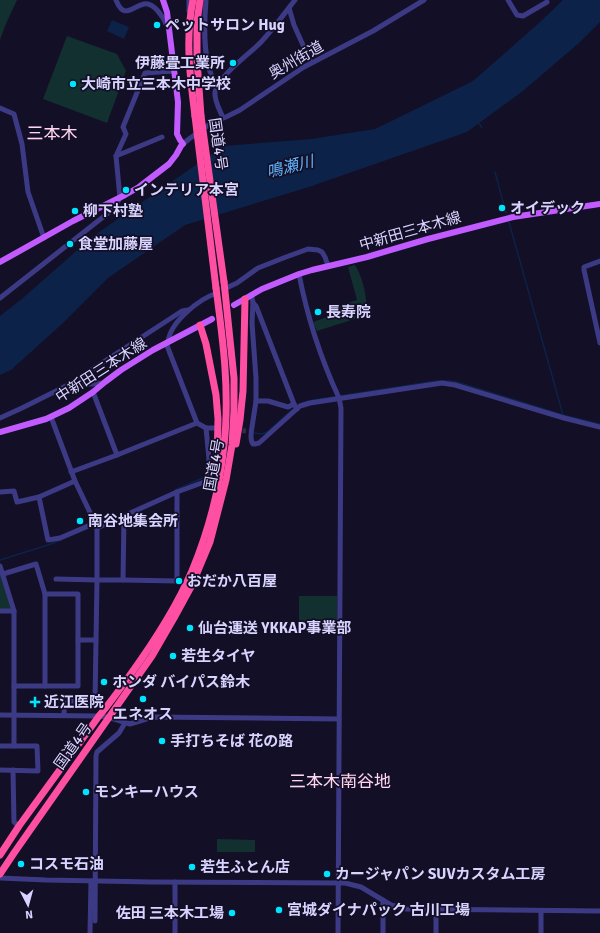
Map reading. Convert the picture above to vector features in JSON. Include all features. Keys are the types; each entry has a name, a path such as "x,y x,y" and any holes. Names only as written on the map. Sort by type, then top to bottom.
{"highway":[{"name":"国道4号","path":"0,874 18,846 152,656 174,618 192,585 210,542 226,480 232,446 234,378 224,286 188,46 189,20 192,0"},
{"name":"国道4号","path":"0,855 19,826 110,703 164,624 186,584 197,557 204,538 217,487 222,463 226,406 224,356 198,116 197,60 200,0"},
{"path":"218,513 229,480 240,420 248,297"},
{"path":"200,325 206,344 216,395 218,419 217,487"}],"main road":[{"path":"0,262 73,220 120,198 139,187 169,164 183,144 177,134 178,102 167,12 163,0"},
{"name":"中新田三本木線","path":"234,305 262,288 298,274 367,257 428,238 513,216 600,204"},
{"name":"中新田三本木線","path":"0,432 46,419 69,408 138,359 212,319"}],"street":[{"path":"116,0 119,7 127,11 142,4 150,5 157,10 165,20 169,30"},
{"path":"189,0 189,20"},
{"path":"206,0 205,35 207,57 210,75 217,86"},
{"path":"223,118 215,97 217,86 232,68 264,40 295,0"},
{"name":"奥州街道","path":"183,144 207,126 240,110 311,63 367,34 424,0"},
{"path":"508,0 517,15 523,16 547,2"},
{"path":"289,8 294,25 311,63"},
{"path":"0,298 112,210 120,198 116,156 126,134 123,127 145,73 174,72"},
{"path":"0,108 14,114 22,144 28,192 44,238"},
{"path":"116,156 162,136"},
{"path":"224,286 230,286 258,268 308,249 322,252 328,266"},
{"path":"600,261 584,267 600,343"},
{"path":"298,274 316,338 341,408 338,933"},
{"path":"214,428 206,428 197,423 167,342 175,326 188,310 216,290"},
{"path":"248,297 256,306 295,407"},
{"path":"253,302 252,323 256,401 252,427 249,431 251,442 256,444 267,436 295,407"},
{"path":"0,418 65,387 182,310 188,310"},
{"path":"65,387 103,383"},
{"path":"256,401 268,401 288,407 295,407 338,397 434,384 450,384 564,418 600,427"},
{"path":"93,392 117,454"},
{"path":"51,417 71,472 96,525 97,580 95,701 68,702 64,707 64,715"},
{"path":"71,472 197,423"},
{"path":"39,497 48,540 60,538 124,516 177,492 207,481 209,459 206,428"},
{"path":"0,492 14,491 17,502 39,497 75,481"},
{"path":"177,492 177,581"},
{"path":"123,580 124,516"},
{"path":"3,574 36,564 45,594 45,686"},
{"path":"0,566 14,611 14,746"},
{"path":"56,579 177,581 186,584"},
{"path":"14,686 78,686 78,594 45,594"},
{"path":"0,612 14,611"},
{"path":"78,640 96,640"},
{"path":"0,715 99,716 108,717 130,724 153,717 339,719"},
{"path":"90,933 93,881 96,756 97,752 119,733 125,723"},
{"path":"0,746 37,746 38,771 0,770"},
{"path":"13,770 14,822 19,826"},
{"path":"0,878 93,881 338,883 353,884 361,887 391,905 406,909 600,911"},
{"path":"93,881 95,921"},
{"path":"175,882 175,933"},
{"path":"383,900 383,933"},
{"path":"436,910 436,933"},
{"path":"541,910 541,933"}],"green space":[{"path":"0,0 17,0 0,40"},
{"path":"67,36 117,54 126,71 107,123 43,99"},
{"path":"355,265 361,277 364,289 367,315 317,331 313,322 330,316 328,309 357,300 348,267"},
{"path":"0,573 11,609 0,609"},
{"path":"299,596 337,596 337,623 299,623"},
{"path":"217,839 255,840 255,852 217,852"}],"water":[{"name":"鳴瀬川","path":"563,0 600,0 600,22 579,43 523,91 467,132 309,187 185,225 108,278 62,324 11,370 0,375 0,316 23,298 92,237 223,146 311,139 375,129 473,81"},
{"path":"112,20 129,27 124,39 107,31"}],"waterway":[{"path":"479,123 482,128"},
{"path":"495,172 506,213"},
{"path":"509,222 563,415"},
{"path":"302,403 436,381 450,381 563,415 600,424"},
{"path":"253,433 262,434 267,432 294,408"},
{"path":"175,490 205,477 206,465"},
{"path":"0,560 51,544 115,517"}],"tunnel":[{"path":"235,430 246,431"}],"place":[{"name":"ペットサロン Hug","path":"157,25"},
{"name":"伊藤畳工業所","path":"233,63"},
{"name":"大崎市立三本木中学校","path":"73,84"},
{"name":"インテリア本宮","path":"126,190"},
{"name":"オイデック","path":"502,208"},
{"name":"柳下村塾","path":"75,211"},
{"name":"食堂加藤屋","path":"70,244"},
{"name":"長寿院","path":"318,312"},
{"name":"南谷地集会所","path":"80,521"},
{"name":"おだか八百屋","path":"179,581"},
{"name":"仙台運送 YKKAP事業部","path":"190,628"},
{"name":"若生タイヤ","path":"173,656"},
{"name":"ホンダ バイパス鈴木","path":"104,682"},
{"name":"エネオス","path":"143,699"},
{"name":"近江医院","path":"35,702"},
{"name":"手打ちそば 花の路","path":"162,741"},
{"name":"モンキーハウス","path":"86,792"},
{"name":"コスモ石油","path":"21,864"},
{"name":"若生ふとん店","path":"192,867"},
{"name":"カージャパン SUVカスタム工房","path":"327,874"},
{"name":"宮城ダイナパック 古川工場","path":"279,910"},
{"name":"佐田 三本木工場","path":"232,913"}],"district":[{"name":"三本木","path":"52,133"},
{"name":"三本木南谷地","path":"340,781"}]}
